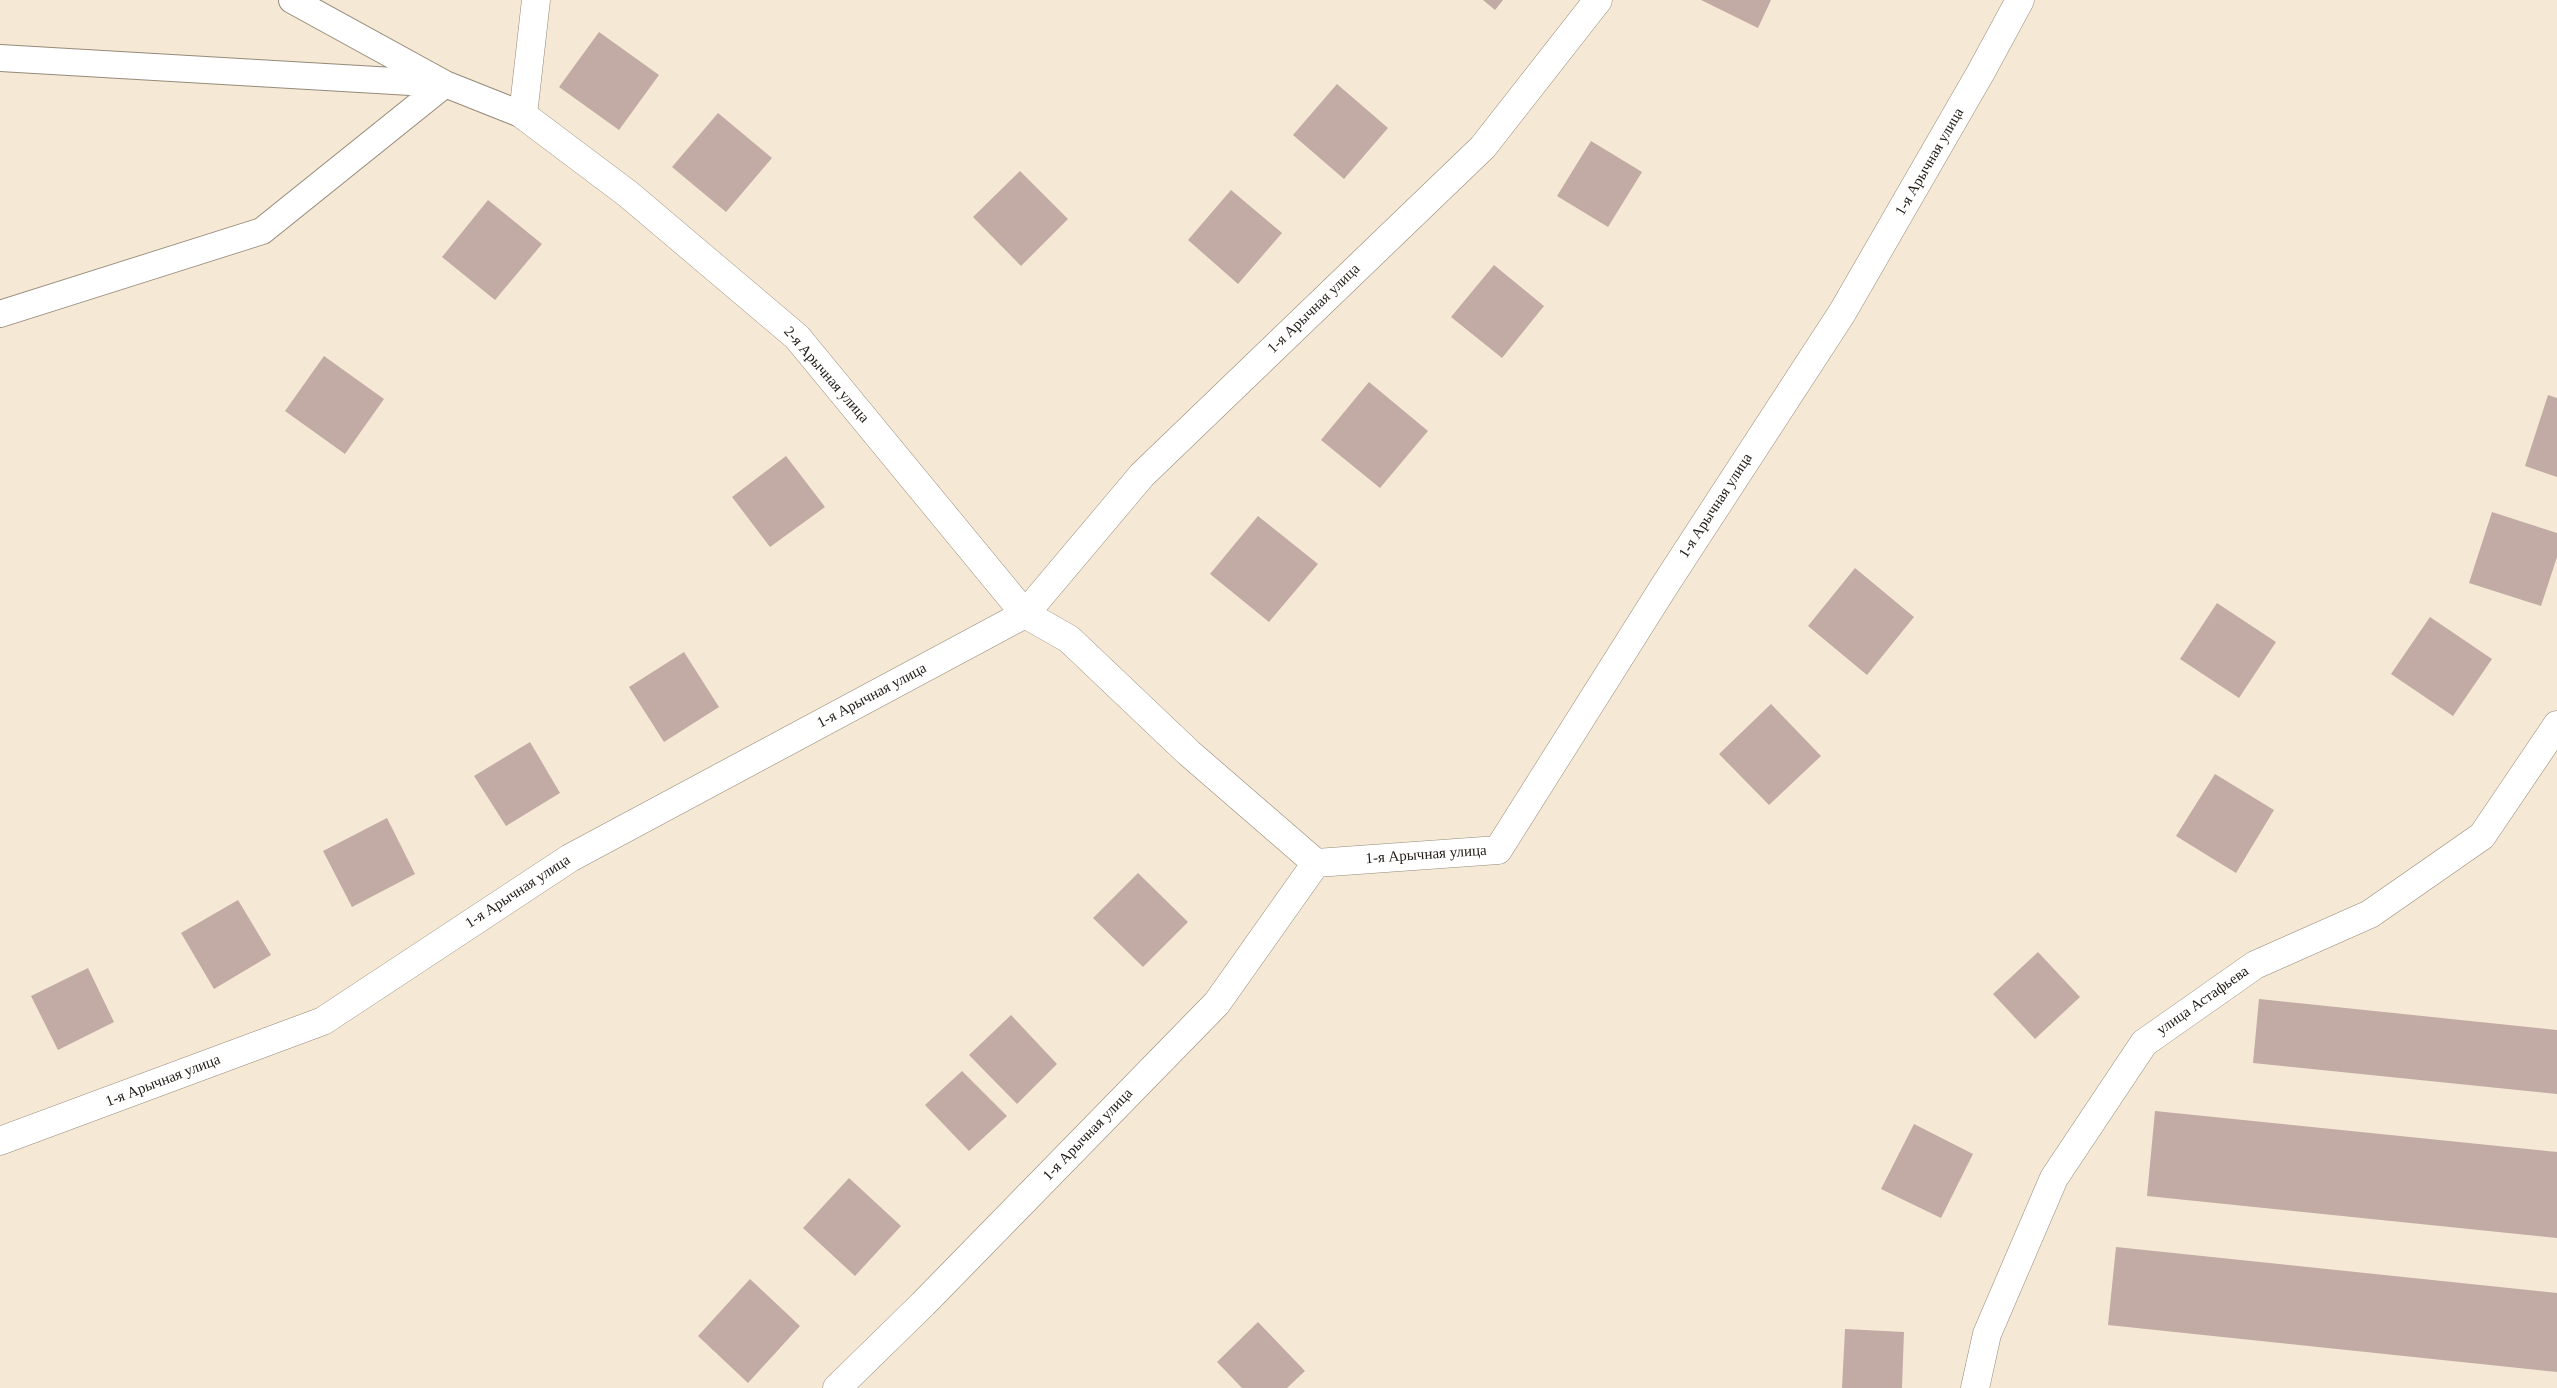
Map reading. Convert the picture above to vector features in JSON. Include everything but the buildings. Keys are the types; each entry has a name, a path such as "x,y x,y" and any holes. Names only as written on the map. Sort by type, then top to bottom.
{"street":[{"path":"523,115 536,0"},
{"name":"1-я Арычная улица","path":"0,1141 323,1021 570,858 1025,614 1142,475 1483,146 1598,0"},
{"name":"1-я Арычная улица","path":"837,1388 923,1304 1217,1003 1316,863 1498,850 1665,585 1842,314 1981,72 2020,0"},
{"name":"2-я Арычная улица","path":"523,115 628,194 797,337 1025,614"},
{"path":"1025,614 1069,640 1189,753 1316,863"},
{"name":"улица Астафьева","path":"1975,1388 1987,1334 2054,1178 2144,1043 2255,965 2370,914 2482,836 2557,725"}],"lane":[{"path":"292,0 445,84 523,115"},
{"path":"0,58 445,84"},
{"path":"0,314 262,232 445,84"}]}
